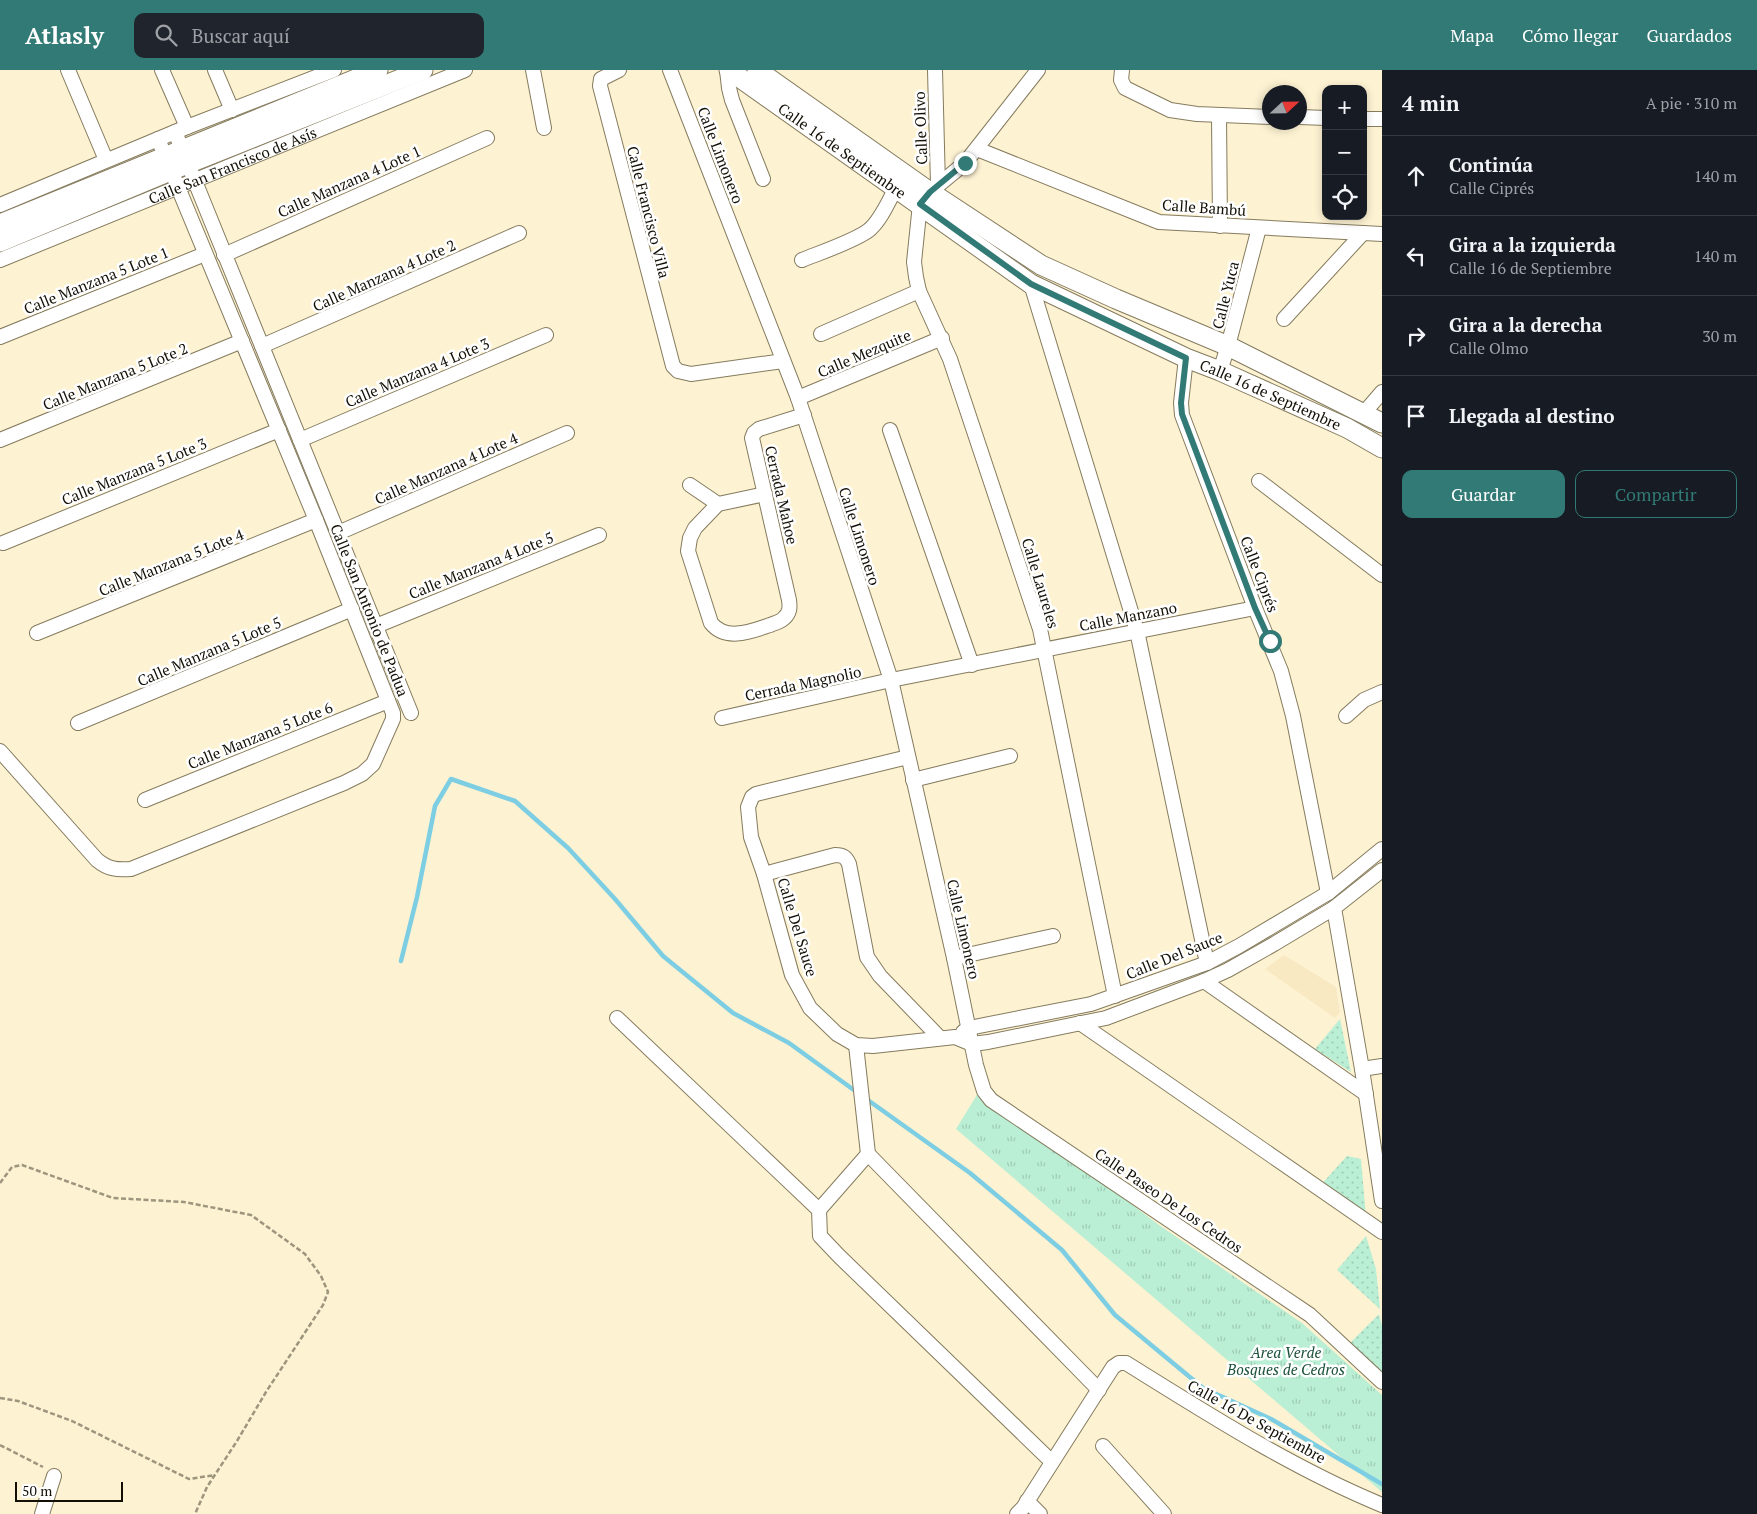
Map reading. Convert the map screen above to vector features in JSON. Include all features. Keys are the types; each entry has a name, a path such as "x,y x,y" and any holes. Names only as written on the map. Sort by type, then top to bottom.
{"main road":[{"name":"Calle San Francisco de Asís","path":"0,224 179,168 378,70"},
{"name":"Calle San Francisco de Asís","path":"0,242 423,70"},
{"name":"Calle 16 de Septiembre","path":"728,70 896,188 929,194 1031,284 1186,358 1220,371 1347,428 1382,448"},
{"name":"Calle 16 de Septiembre","path":"757,70 929,194 1041,265 1228,346 1382,423"}],"street":[{"path":"68,70 106,160"},
{"name":"Calle San Antonio de Padua","path":"0,751 97,860 110,869 131,869 362,774 373,764 390,727 393,713 316,520 205,254 179,168 181,130 162,70"},
{"path":"215,70 232,110"},
{"path":"0,205 106,160 334,70"},
{"name":"Calle San Francisco de Asís","path":"0,260 179,168 466,70"},
{"path":"533,70 544,128"},
{"name":"Calle Francisco Villa","path":"619,70 601,79 600,86 673,366 678,371 690,374 783,361"},
{"name":"Calle Limonero","path":"670,70 798,398 891,680 969,1028"},
{"path":"728,70 730,94 763,179"},
{"name":"Calle Olivo","path":"929,194 935,70"},
{"path":"929,194 954,173 977,148 1038,70"},
{"path":"1122,70 1121,80 1125,88 1170,110 1189,114 1219,116 1262,116"},
{"path":"1219,116 1220,226"},
{"path":"1307,117 1322,118"},
{"path":"1367,118 1382,119"},
{"name":"Calle Manzana 4 Lote 1","path":"224,255 487,138"},
{"name":"Calle San Antonio de Padua","path":"158,139 179,168 224,255 411,713"},
{"name":"Calle Bambú","path":"977,148 1159,222 1382,234"},
{"path":"802,260 859,236 868,230 876,223 896,188"},
{"name":"Calle Laureles","path":"929,194 915,243 914,262 916,277 920,291 942,338 1040,629 1115,996"},
{"name":"Calle Yuca","path":"1220,371 1259,228"},
{"name":"Calle Manzana 4 Lote 2","path":"262,346 519,233"},
{"path":"1284,319 1363,233"},
{"name":"Calle Manzana 5 Lote 1","path":"0,337 205,254"},
{"path":"1031,284 1137,631 1207,963"},
{"path":"822,334 920,291"},
{"name":"Calle Manzana 4 Lote 3","path":"300,440 546,335"},
{"name":"Calle Mezquite","path":"798,398 942,338"},
{"name":"Calle Manzana 5 Lote 2","path":"0,440 242,341"},
{"name":"Calle Ciprés","path":"1186,358 1181,403 1182,414 1255,608 1273,648 1287,693 1328,893"},
{"path":"1363,414 1382,392"},
{"name":"Cerrada Mahoe","path":"718,504 695,528 690,538 688,552 711,623 714,627 727,633 741,634 781,620 786,616 790,608 752,438 754,432 759,428 804,416"},
{"name":"Calle Manzana 5 Lote 3","path":"2,543 279,430"},
{"path":"890,430 972,665"},
{"name":"Calle Manzana 4 Lote 4","path":"338,533 567,433"},
{"path":"1259,481 1382,574"},
{"path":"690,484 718,504 765,494"},
{"name":"Calle Manzana 5 Lote 4","path":"37,634 316,520"},
{"name":"Calle Manzana 4 Lote 5","path":"376,626 599,535"},
{"name":"Calle Manzano","path":"891,680 1255,608"},
{"name":"Calle Manzana 5 Lote 5","path":"78,723 352,609"},
{"name":"Cerrada Magnolio","path":"722,718 891,680"},
{"path":"1346,716 1364,700 1382,692"},
{"name":"Calle Manzana 5 Lote 6","path":"145,800 388,701"},
{"path":"913,780 1010,756"},
{"name":"Calle Del Sauce","path":"908,757 756,794 752,797 748,807 751,837 764,874 792,975 810,1008 837,1034 856,1045 873,1046 955,1037 972,1044"},
{"name":"Calle Del Sauce","path":"955,1037 969,1028 1091,1004 1207,963 1328,893 1382,849"},
{"path":"764,874 835,855 841,855 846,858 849,864 867,957 880,976 940,1038"},
{"path":"972,1044 1106,1018 1204,981 1266,948 1334,908 1382,870"},
{"path":"1334,908 1362,1069 1382,1201"},
{"path":"954,958 1053,936"},
{"path":"1204,981 1366,1094"},
{"path":"617,1018 819,1210"},
{"path":"1080,1024 1382,1232"},
{"name":"Calle Paseo De Los Cedros","path":"969,1028 981,1083 991,1100 1310,1315 1382,1382"},
{"path":"856,1045 868,1154 1098,1390 1017,1514"},
{"path":"1362,1069 1382,1066"},
{"path":"868,1154 819,1210 820,1236 1052,1462"},
{"name":"Calle 16 De Septiembre","path":"1098,1390 1113,1367 1119,1363 1126,1363 1204,1412 1286,1459 1382,1505"},
{"path":"1103,1446 1164,1514"},
{"path":"42,1514 54,1476"},
{"path":"1027,1501 1040,1514"}],"path":[{"path":"0,1183 12,1166 22,1165 113,1198 184,1202 251,1214 305,1254 321,1276 328,1292 323,1305 207,1487 195,1514"},
{"path":"0,1398 18,1401 72,1421 190,1479 215,1475"},
{"path":"0,1445 47,1469 54,1476"}],"shaded area":[{"path":"1284,955 1336,987 1340,1012 1335,1018 1265,969"}],"green space":[{"path":"1340,1019 1351,1072 1315,1049"},
{"name":"Area Verde Bosques de Cedros","path":"980,1090 1159,1225 1302,1323 1382,1395 1382,1492 956,1129"},
{"path":"1347,1156 1361,1159 1366,1217 1318,1188"},
{"path":"1366,1236 1376,1269 1380,1309 1337,1270"},
{"path":"1379,1314 1382,1326 1382,1372 1348,1345"}],"waterway":[{"path":"401,961 417,897 435,806 451,779 515,801 568,848 615,899 663,956 733,1013 789,1043 858,1093"},
{"path":"865,1098 970,1173 1062,1250 1115,1315 1203,1388 1271,1419 1382,1484"}],"route":[{"path":"965,163 930,192 920,204 1031,284 1186,358 1182,387 1182,414 1255,608 1270,641"}]}
